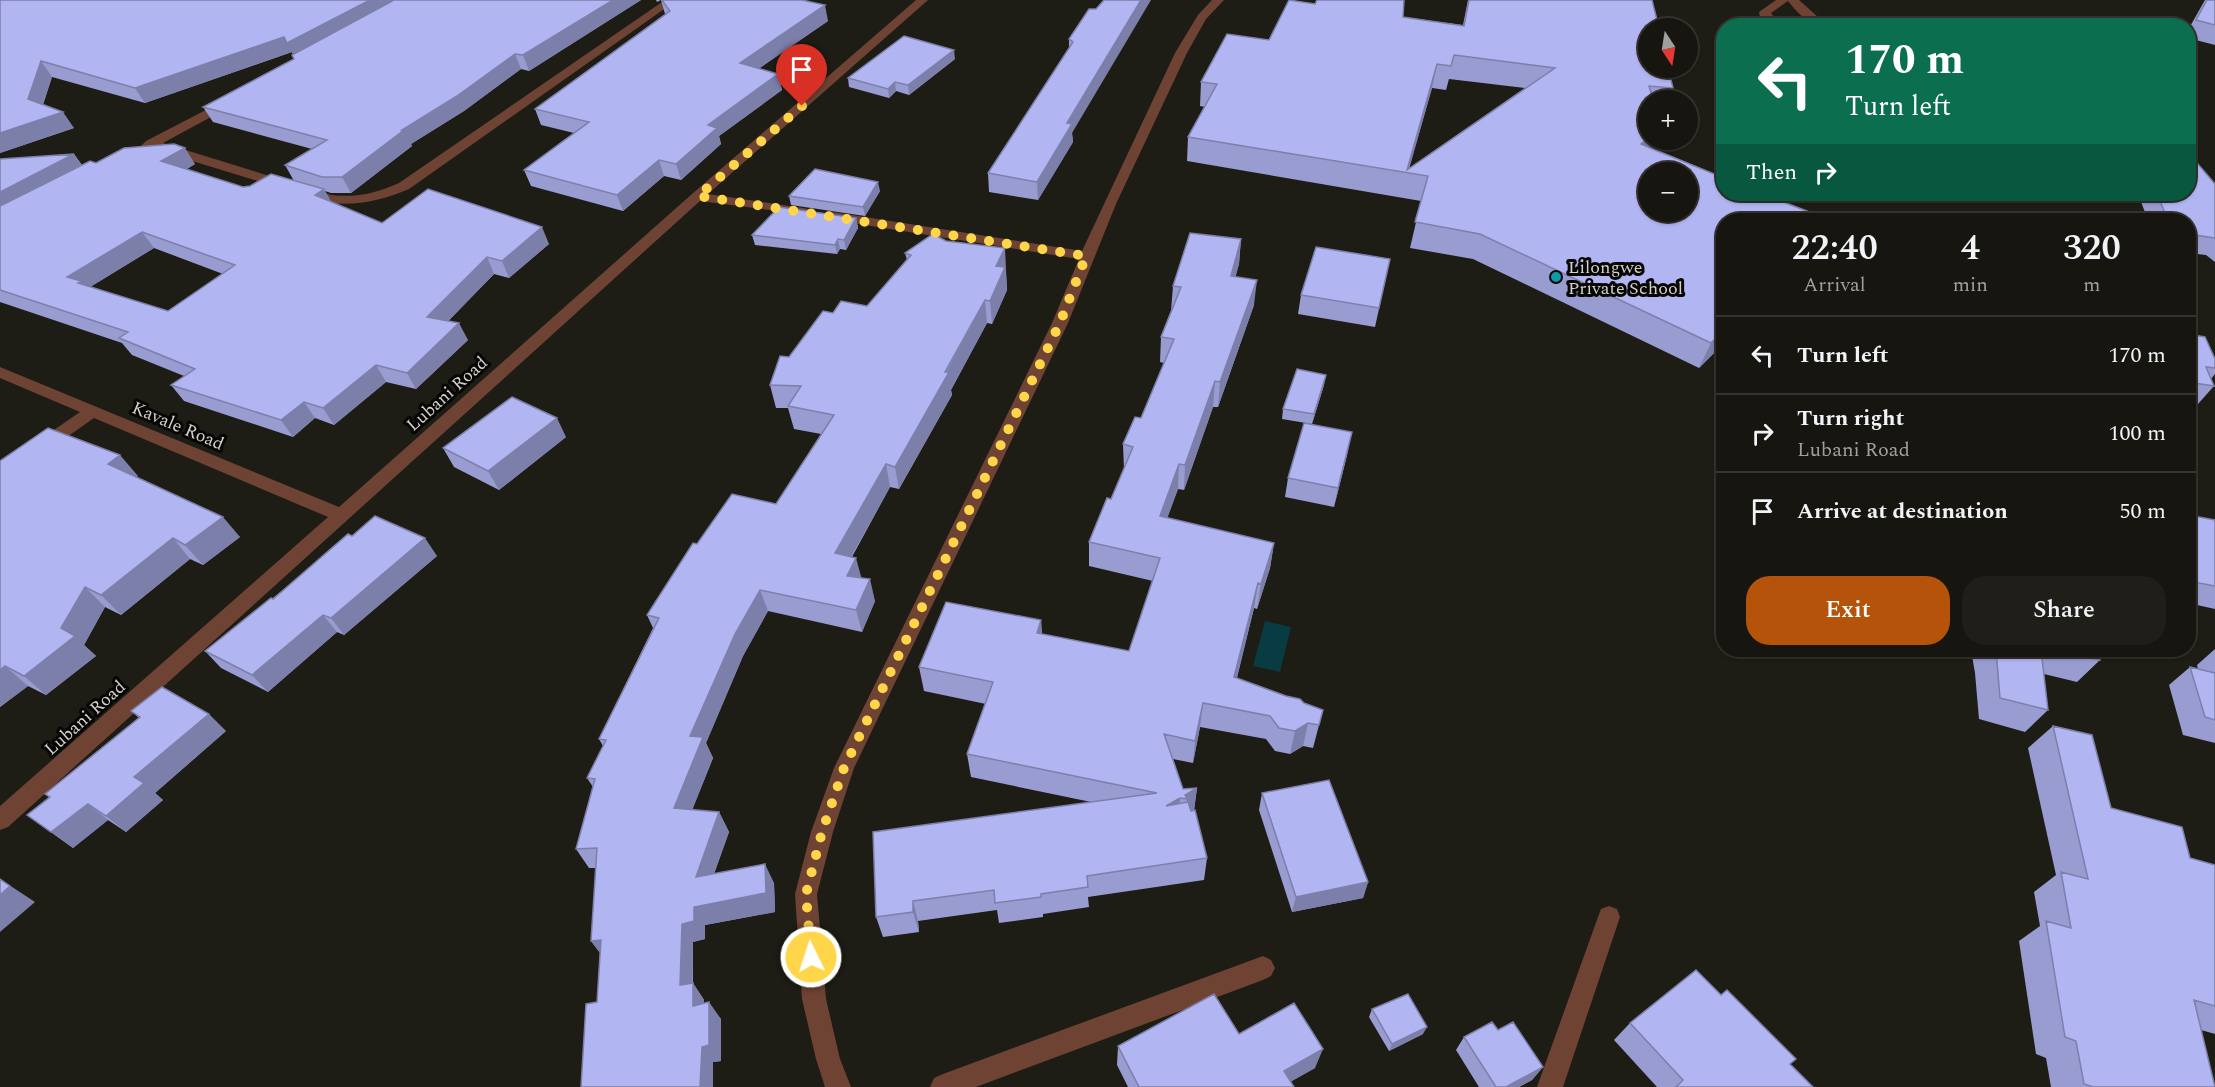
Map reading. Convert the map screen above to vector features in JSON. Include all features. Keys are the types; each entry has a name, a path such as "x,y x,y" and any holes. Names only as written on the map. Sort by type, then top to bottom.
{"street":[{"path":"151,144 330,199 366,200 404,186 672,0"},
{"name":"Lubani Road","path":"0,820 698,196 923,0"},
{"path":"838,1087 828,1059 814,999 806,894 822,832 844,768 1060,323 1086,256 1188,39 1213,4 1219,0"},
{"path":"1766,18 1765,12 1784,0"},
{"path":"1793,0 1812,18"},
{"path":"131,155 236,99"},
{"path":"698,196 1086,256"},
{"name":"Kavale Road","path":"0,372 340,515"},
{"path":"0,476 92,411"},
{"path":"1550,1087 1609,917"},
{"path":"943,1087 1263,968"}],"water":[{"path":"1265,621 1291,627 1280,672 1253,666"}],"building":[{"path":"0,0 370,0 287,43 284,37 135,88 41,61 28,99 63,112 0,133"},
{"path":"394,0 613,0 523,55 515,54 457,96 402,130 404,130 342,177 322,177 285,165 327,140 203,107 294,59 292,55"},
{"path":"662,0 802,0 825,5 740,63 778,74 708,125 717,128 676,164 659,160 617,195 524,170 589,122 535,109 670,11"},
{"path":"1104,0 1141,0 1067,123 1072,124 1037,182 988,173 1073,42 1069,39 1089,9 1096,9"},
{"path":"1289,0 1315,4 1317,0 1404,0 1403,17 1464,26 1469,0 1652,0 1656,18 1638,18 1638,78 1670,78 1673,88 1649,86 1650,90 1638,90 1638,150 1656,150 1685,162 1638,162 1638,222 1698,222 1698,167 1716,175 1716,201 1781,201 1812,213 1716,213 1716,338 1711,343 1480,234 1415,222 1428,176 1188,137 1217,84 1201,82 1227,34 1269,40","holes":["1454,55 1555,68 1407,170 1437,64 1451,66"]},
{"path":"2207,0 2215,0 2215,25 2196,20"},
{"path":"904,36 954,50 908,85 895,82 888,89 848,78"},
{"path":"174,144 185,148 161,161 243,187 250,186 271,174 324,189 315,195 382,223 428,189 542,227 502,261 487,257 427,317 459,323 407,373 376,365 323,408 304,402 281,420 171,385 195,369 119,338 128,332 0,290 0,206 90,161 96,163 124,148","holes":["142,232 235,265 168,311 78,283 81,281 67,277"]},
{"path":"74,154 0,192 0,159"},
{"path":"2196,162 2215,184 2215,238 2196,235 2196,213 2165,213 2160,201 2196,201"},
{"path":"815,169 878,182 863,207 789,196"},
{"path":"779,207 856,218 844,240 838,239 835,245 752,235"},
{"path":"1190,233 1241,239 1231,276 1257,280 1220,382 1215,381 1185,465 1179,464 1160,516 1274,543 1261,584 1258,583 1234,677 1300,699 1304,703 1323,710 1319,725 1308,723 1295,731 1279,728 1270,716 1203,703 1195,741 1164,734 1183,789 1197,788 1185,795 1187,799 1180,798 1166,806 1188,802 1191,811 1195,810 1207,858 1087,876 1088,887 1041,894 1041,897 995,903 994,890 913,901 913,912 876,917 873,832 1157,793 967,754 993,682 919,667 946,602 1041,620 1037,633 1129,651 1160,558 1089,542 1107,498 1111,499 1133,447 1123,444 1135,417 1141,418 1174,339 1161,337 1181,287 1173,286"},
{"path":"933,234 946,241 1005,248 996,266 1005,267 990,301 985,300 945,372 949,372 895,467 886,464 835,553 856,558 847,576 870,579 856,610 760,590 735,634 690,736 703,737 674,808 719,812 696,877 765,864 766,893 694,907 694,921 682,924 680,985 693,983 693,1006 709,1002 709,1045 702,1047 700,1087 581,1087 586,1004 597,1002 601,940 591,941 597,848 576,849 595,779 587,778 606,740 599,739 659,618 647,615 693,543 697,544 732,494 776,504 834,415 788,406 801,386 770,385 780,356 789,357 823,311 833,313 841,301 867,306 911,255 905,253"},
{"path":"1316,247 1390,259 1379,308 1301,295"},
{"path":"2196,335 2205,337 2215,359 2215,368 2206,367 2214,386 2196,383"},
{"path":"1297,369 1326,375 1314,414 1283,409"},
{"path":"512,397 557,418 488,471 443,448"},
{"path":"1304,423 1352,432 1338,488 1288,478"},
{"path":"48,428 120,455 108,464 223,517 185,545 173,538 101,595 85,587 61,628 75,636 24,676 5,666 0,670 0,461"},
{"path":"375,516 425,538 331,618 323,615 252,675 205,651 271,598 273,599 348,534 352,536"},
{"path":"2196,516 2215,520 2215,586 2196,582"},
{"path":"1997,657 2042,657 2048,710 2000,698"},
{"path":"2190,667 2215,673 2215,720 2205,717"},
{"path":"162,687 209,714 134,777 144,783 106,816 88,804 51,832 27,815 50,797 45,794 140,717 131,711"},
{"path":"2053,726 2092,735 2111,808 2182,827 2190,858 2215,865 2215,1006 2194,1000 2215,1087 2093,1087 2084,1084 2076,1041 2065,1037 2046,921 2071,928 2061,872 2088,879"},
{"path":"1329,780 1368,882 1296,897 1262,793"},
{"path":"0,879 10,886 0,895"},
{"path":"1696,970 1721,995 1727,990 1796,1059 1790,1064 1813,1087 1676,1087 1683,1080 1630,1023"},
{"path":"1214,994 1239,1034 1294,1003 1323,1049 1284,1071 1294,1087 1139,1087 1118,1046"},
{"path":"1408,994 1427,1027 1392,1044 1372,1009"},
{"path":"1492,1022 1498,1030 1513,1022 1543,1067 1506,1087 1496,1087 1464,1037"}],"place":[{"name":"Lilongwe Private School","path":"1556,277"}],"route":[{"path":"802,106 698,196 1086,256 1060,323 844,768 822,832 806,894 811,957"}]}
